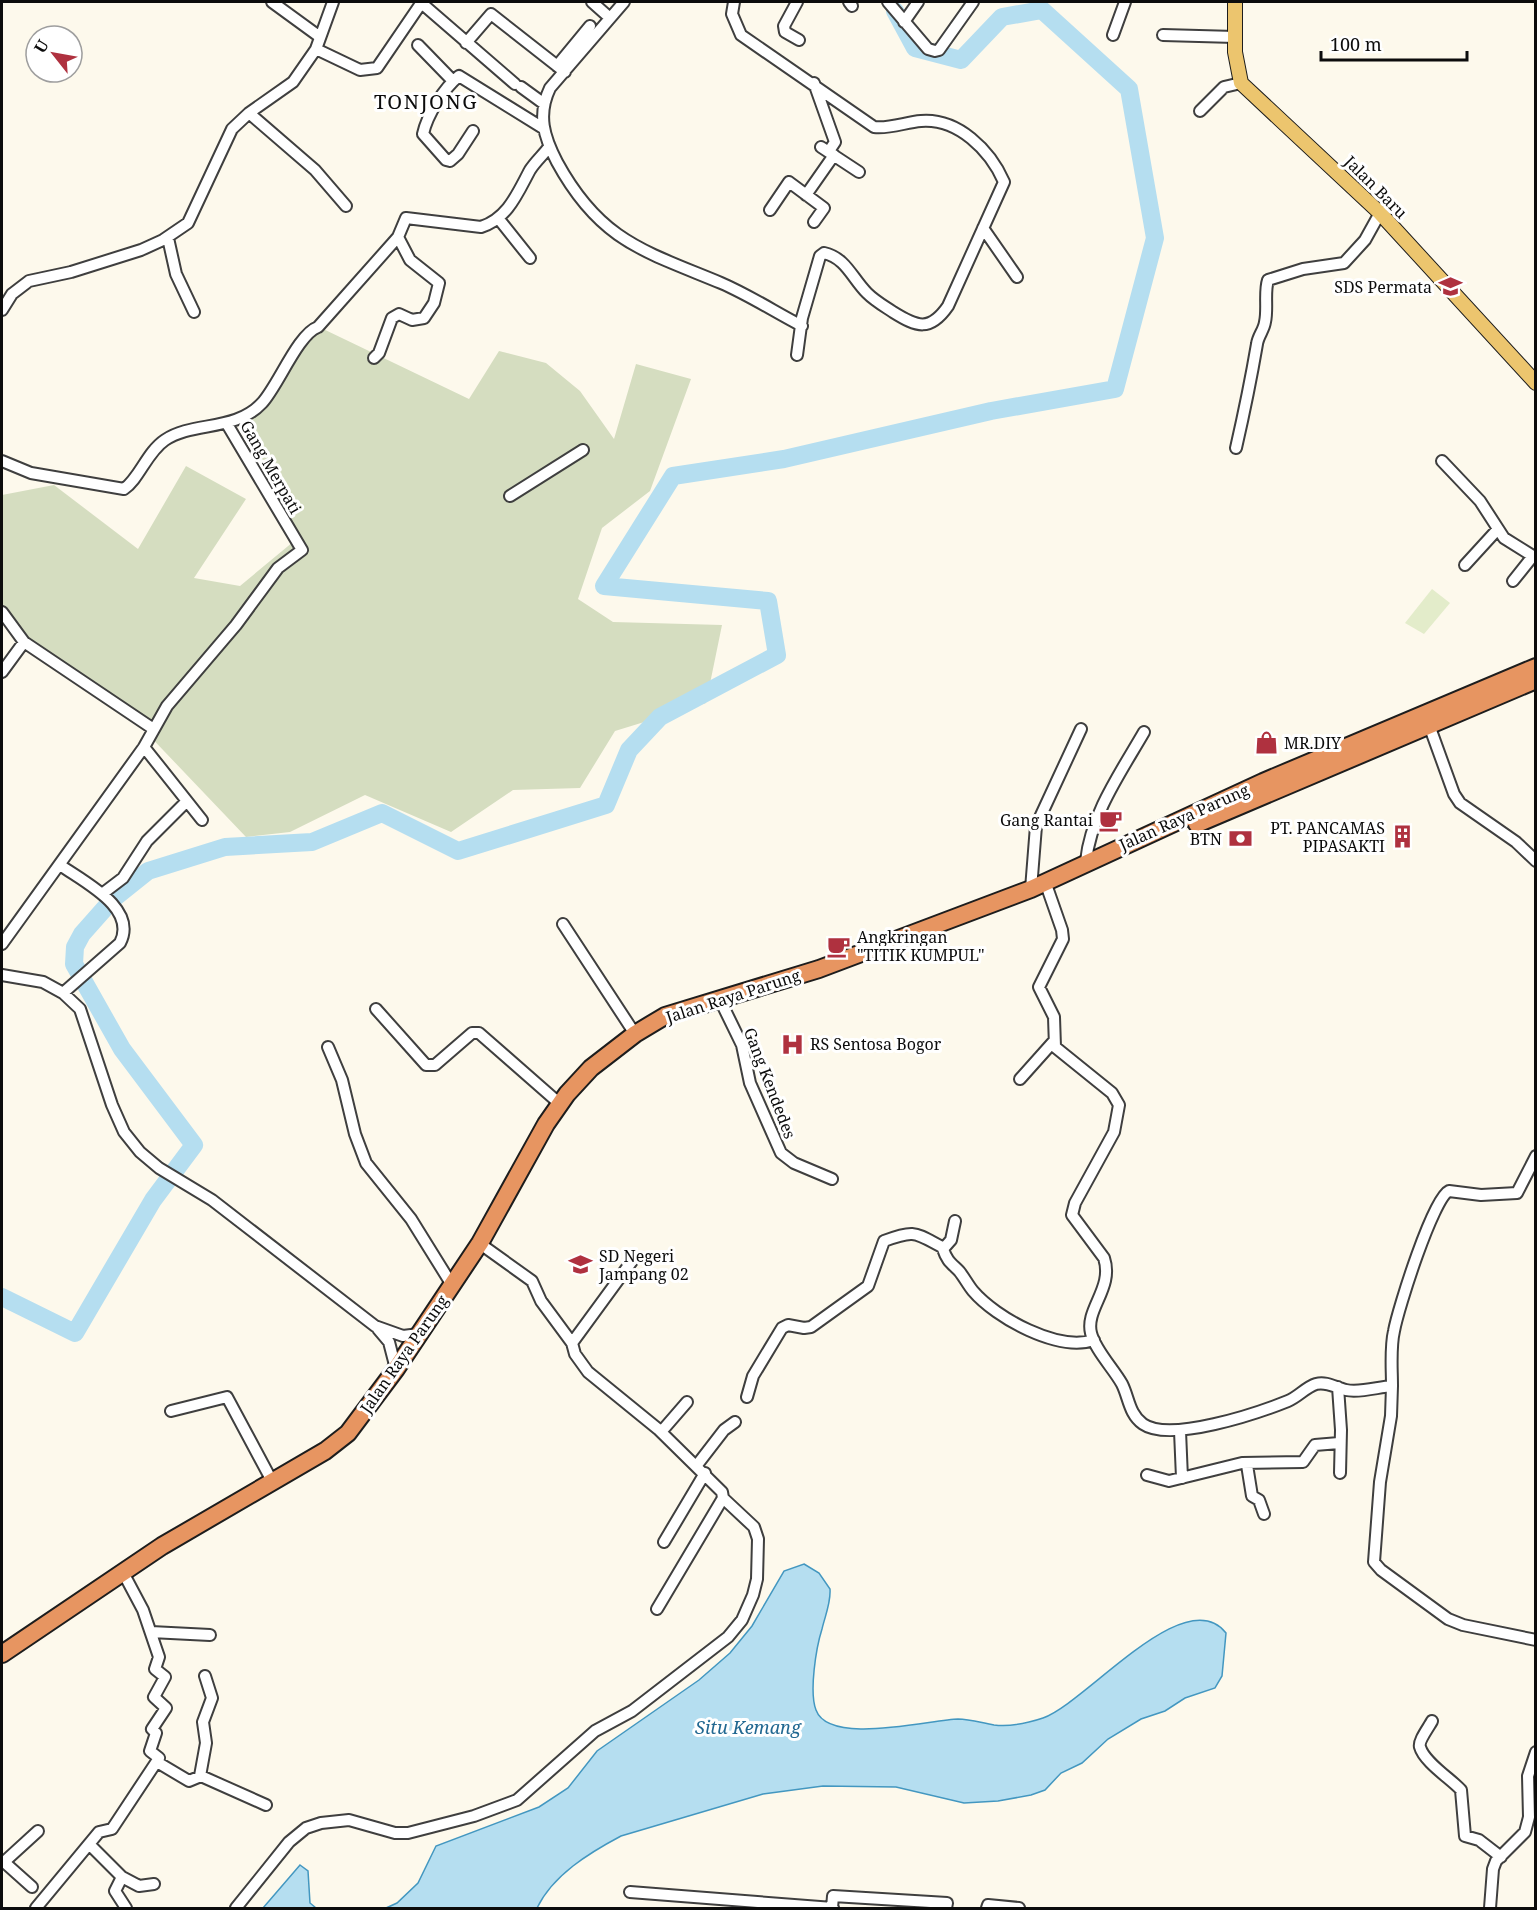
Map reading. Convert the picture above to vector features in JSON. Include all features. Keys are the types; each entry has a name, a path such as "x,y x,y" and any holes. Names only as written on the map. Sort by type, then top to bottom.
{"highway":[{"name":"Jalan Raya Parung","path":"1039,890 1086,861 1263,782 1536,667"},
{"name":"Jalan Raya Parung","path":"2,1654 162,1546 325,1451 348,1433 396,1369 480,1243 546,1124 560,1104 591,1068 635,1034 665,1016 785,983 824,976 1039,890 1536,680"},
{"name":"Jalan Raya Parung","path":"2,1662 91,1605 126,1578 329,1458 350,1441 402,1375 486,1248 553,1128 573,1100 598,1073 633,1042 668,1023 785,983"}],"main road":[{"path":"1235,2 1235,31 1241,83"},
{"name":"Jalan Baru","path":"1241,83 1380,213 1536,383"}],"street":[{"path":"272,2 320,37"},
{"path":"2,310 12,294 29,281 109,261 168,238 188,223 228,137 249,113 293,82 316,49 333,2"},
{"path":"592,2 610,18"},
{"path":"561,69 624,2"},
{"path":"734,2 732,14 741,35 814,83 874,127 922,121 948,123 983,149 997,165 1004,182 948,306 935,320 926,325 913,324 875,301 843,262 835,256 824,253 820,256 797,355"},
{"path":"797,2 784,26 785,32 799,40"},
{"path":"888,2 928,49 934,51 939,50 973,2"},
{"path":"904,22 918,2"},
{"path":"1113,35 1125,2"},
{"path":"316,49 360,70 377,68 424,4 466,44 543,103"},
{"path":"466,44 491,14 561,69"},
{"path":"590,26 561,69 543,103 543,128 549,147 571,188 606,226 626,242 722,284 802,326"},
{"path":"1163,35 1235,31"},
{"path":"418,45 453,81"},
{"path":"473,131 458,154 450,161 446,160 423,134 433,110 459,76 468,79 543,128"},
{"path":"806,195 828,151 835,142 814,83"},
{"path":"1200,111 1224,87 1241,83"},
{"path":"249,113 315,170 346,206"},
{"path":"530,258 498,218 515,201 531,168 549,147"},
{"path":"828,151 859,172"},
{"path":"770,210 789,182 824,208 814,222"},
{"path":"1236,448 1245,413 1246,390 1255,368 1257,343 1266,319 1267,282 1270,278 1289,272 1344,263 1365,240 1380,213"},
{"name":"Gang Merpati","path":"152,729 167,706 237,625 278,568 302,550 227,424 261,404 277,385 306,337 318,327 398,237 406,218 481,228 498,218"},
{"path":"983,228 1017,277"},
{"path":"374,358 379,353 392,318 399,314 412,320 424,318 439,291 438,281 410,260 398,237"},
{"path":"168,238 176,274 194,312"},
{"path":"2,461 31,473 124,489 165,440 175,435 227,424"},
{"path":"510,496 583,450"},
{"path":"1442,462 1480,501 1504,538 1534,557 1513,581"},
{"path":"1464,565 1497,530"},
{"path":"2,612 24,642 152,729 144,747 2,944"},
{"path":"2,672 24,642"},
{"path":"1429,725 1454,794 1460,803 1534,856"},
{"path":"1081,729 1036,826 1039,890 1062,930 1063,939 1039,987 1054,1017 1054,1041 1058,1052 1112,1093 1119,1106 1114,1132 1072,1209 1072,1215 1104,1258 1106,1266 1106,1282 1091,1325 1094,1340 1124,1387 1130,1408 1141,1423 1156,1430 1180,1431 1199,1428 1288,1401 1317,1383 1349,1391 1392,1386"},
{"path":"1086,861 1088,845 1107,796 1144,732"},
{"path":"144,747 185,803 202,820"},
{"path":"102,895 123,878 147,842 185,803"},
{"path":"60,865 102,895 116,909 125,924 125,933 120,943 63,993"},
{"path":"562,924 635,1034"},
{"path":"2,975 43,982 63,993 80,1010 112,1105 124,1132 140,1152 159,1168 212,1200 375,1326 388,1342 396,1369"},
{"name":"Gang Kendedes","path":"722,1004 742,1045 750,1083 781,1153 794,1163 832,1179"},
{"path":"376,1009 426,1065 435,1065 472,1034 479,1033 560,1104"},
{"path":"1020,1079 1054,1041"},
{"path":"328,1047 342,1080 355,1134 366,1162 411,1219 452,1285"},
{"path":"1536,1156 1517,1193 1481,1195 1449,1191 1442,1197 1434,1211 1420,1254 1407,1279 1393,1332 1390,1416 1380,1482 1374,1562 1381,1570 1448,1619 1463,1625 1536,1640"},
{"path":"944,1248 951,1240 955,1221"},
{"path":"747,1397 753,1376 782,1328 788,1324 804,1328 811,1327 868,1287 884,1241 907,1232 915,1233 944,1248 949,1263 991,1307 1036,1333 1058,1341 1078,1343 1094,1340"},
{"path":"236,1908 289,1842 306,1828 321,1823 349,1820 395,1833 408,1833 474,1816 517,1800 595,1731 632,1711 728,1637 742,1620 753,1595 757,1579 758,1539 754,1527 723,1498 722,1492 701,1469 661,1432 588,1372 575,1354 572,1343 541,1301 532,1281 486,1248"},
{"path":"572,1343 632,1261"},
{"path":"375,1326 403,1336 419,1334"},
{"path":"1338,1387 1341,1430 1340,1473"},
{"path":"171,1411 227,1397 272,1481"},
{"path":"661,1432 687,1401"},
{"path":"664,1542 701,1469 724,1430 735,1422"},
{"path":"1180,1431 1182,1478"},
{"path":"1147,1475 1169,1481 1242,1463 1247,1465 1303,1462 1315,1445 1339,1443"},
{"path":"1247,1465 1252,1496 1259,1500 1264,1514"},
{"path":"657,1609 723,1498"},
{"path":"36,1908 99,1832 112,1829 159,1757 150,1751 156,1733 152,1729 166,1708 154,1697 165,1677 154,1669 159,1657 143,1610 126,1578"},
{"path":"151,1632 210,1635"},
{"path":"200,1776 206,1743 203,1722 212,1698 205,1676"},
{"path":"1432,1721 1420,1743 1420,1748 1436,1767 1461,1790 1465,1836 1479,1840 1501,1857"},
{"path":"1490,1908 1493,1869 1525,1832 1529,1817 1528,1776 1536,1752"},
{"path":"157,1762 189,1781 200,1776 266,1805"},
{"path":"32,1887 3,1862 38,1831"},
{"path":"89,1844 122,1877 139,1886 154,1884"},
{"path":"122,1877 115,1891 126,1908"},
{"path":"630,1892 832,1908 833,1896 946,1903 946,1908"},
{"path":"987,1908 988,1905 1019,1908"}],"green space":[{"path":"319,327 469,399 499,351 546,363 580,391 614,439 636,364 691,379 650,491 602,528 578,599 613,622 722,625 706,703 615,731 580,788 513,790 451,832 365,795 290,832 246,837 143,729 22,636 2,603 2,495 54,485 138,549 186,466 246,499 194,578 240,586 299,537 241,422 291,367"},
{"path":"1432,589 1450,603 1424,634 1405,623"}],"water":[{"name":"Situ Kemang","path":"804,1564 819,1573 830,1589 829,1604 816,1658 813,1681 814,1702 816,1710 825,1721 840,1727 881,1728 958,1719 1006,1725 1037,1720 1062,1708 1135,1650 1161,1633 1186,1622 1208,1621 1226,1633 1222,1676 1215,1688 1185,1698 1165,1711 1141,1719 1108,1739 1082,1763 1061,1773 1045,1790 1031,1795 998,1801 964,1803 896,1787 823,1786 763,1794 621,1836 562,1875 552,1885 537,1908 386,1908 397,1903 418,1883 436,1846 539,1807 568,1788 597,1751 699,1680 730,1653 752,1626 784,1571"},
{"path":"300,1865 308,1871 310,1903 316,1908 263,1908"}],"waterway":[{"path":"2,1297 75,1333 153,1200 194,1145 122,1049 74,964 75,947 82,934 113,899 148,871 225,847 312,842 382,813 458,851 606,805 629,750 660,717 777,655 768,601 604,586 673,476 784,459 991,411 1115,389 1155,238 1129,89 1042,10 1002,17 961,60 915,48 895,11"}],"place":[{"name":"SDS Permata","path":"1450,287"},
{"name":"MR.DIY","path":"1266,743"},
{"name":"Gang Rantai","path":"1111,820"},
{"name":"PT. PANCAMAS PIPASAKTI","path":"1403,837"},
{"name":"BTN","path":"1240,839"},
{"name":"Angkringan \"TITIK KUMPUL\"","path":"839,946"},
{"name":"RS Sentosa Bogor","path":"792,1044"},
{"name":"SD Negeri Jampang 02","path":"581,1265"}],"district":[{"name":"TONJONG","path":"426,101"}]}
